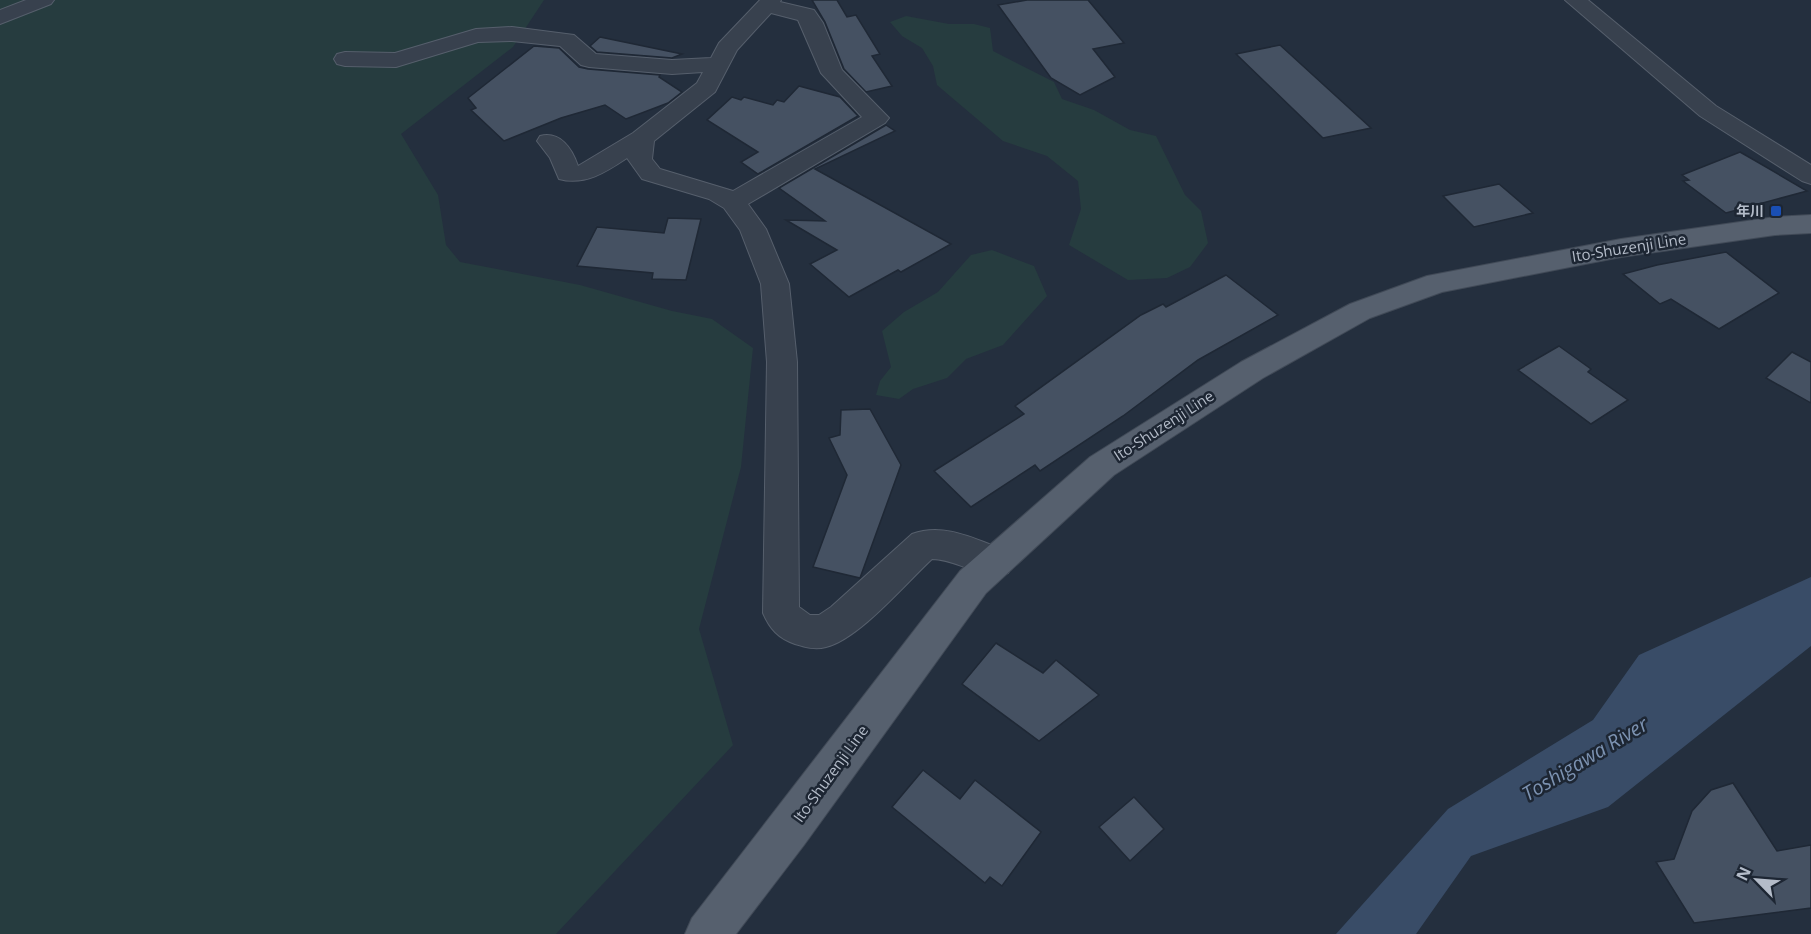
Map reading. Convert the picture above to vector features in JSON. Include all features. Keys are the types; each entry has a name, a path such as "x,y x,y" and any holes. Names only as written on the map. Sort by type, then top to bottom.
{"main road":[{"name":"Ito-Shuzenji Line","path":"708,934 789,830 973,582 1102,466 1252,370 1360,310 1437,283 1621,248 1775,226 1811,224"}],"street":[{"path":"0,18 44,0"},
{"path":"1575,0 1708,111 1811,176"},
{"path":"549,141 562,156 568,174 575,176 589,171 642,138 707,87 727,48 768,2 806,15 812,23 832,73 877,118 733,202"},
{"path":"345,59 396,60 476,36 512,34 566,40 577,46 589,60 672,67 719,64"},
{"path":"642,138 639,160 651,174 718,192 733,202 753,229 775,284 782,362 781,613 794,627 810,632 825,631 844,619 924,544 947,544 995,562"}],"green space":[{"path":"0,0 544,0 513,47 401,134 438,195 446,245 460,262 580,285 672,311 712,319 753,348 741,467 699,629 733,745 556,934 0,934"},
{"path":"906,16 949,24 974,24 990,28 993,51 1054,82 1062,99 1094,110 1130,130 1156,136 1185,195 1201,211 1208,243 1190,267 1167,278 1128,280 1069,245 1081,209 1078,181 1047,156 1003,141 937,85 933,66 922,48 902,36 890,22"},
{"path":"992,250 1034,266 1047,296 1003,345 966,359 947,378 913,389 899,399 876,395 880,381 891,367 882,331 904,312 938,292 971,255"}],"water":[{"name":"Toshigawa River","path":"1811,577 1811,646 1608,807 1471,856 1416,934 1336,934 1448,809 1593,720 1639,655"}],"building":[{"path":"812,0 837,0 847,17 856,15 880,54 872,56 892,86 866,92 844,69 825,22"},
{"path":"1027,0 1088,0 1124,43 1093,49 1115,77 1080,95 1051,78 998,5"},
{"path":"600,37 682,54 672,58 597,52 590,46"},
{"path":"1280,45 1371,128 1323,138 1236,54"},
{"path":"534,46 559,48 579,67 660,75 659,77 682,92 668,103 626,119 605,105 561,118 504,141 471,110 476,108 468,98"},
{"path":"799,86 840,97 858,116 758,174 741,162 758,152 707,120 732,97 741,100 744,97 773,105 777,100 784,102"},
{"path":"886,125 895,131 815,169 951,244 849,297 810,264 837,250 786,220 825,221 779,188"},
{"path":"1740,152 1807,191 1726,213 1683,181 1689,180 1682,175"},
{"path":"1499,184 1533,213 1474,227 1443,196"},
{"path":"668,218 701,219 686,280 652,279 653,273 577,266 597,227 664,233"},
{"path":"1726,252 1779,293 1719,329 1671,299 1660,304 1623,274 1657,265"},
{"path":"1226,275 1278,315 1198,360 1123,416 1040,471 1035,465 971,507 934,471 1024,414 1015,406 1141,315 1163,304 1166,307"},
{"path":"1559,346 1591,369 1588,372 1628,400 1591,424 1518,370"},
{"path":"1792,352 1811,362 1811,403 1766,378"},
{"path":"870,409 901,465 860,578 813,567 847,475 829,438 840,435 841,410"},
{"path":"996,643 1043,673 1056,660 1099,695 1039,741 962,684"},
{"path":"923,770 960,799 975,780 1041,832 1002,886 990,877 985,883 892,807"},
{"path":"1733,783 1777,851 1811,845 1811,908 1694,923 1656,862 1674,859 1692,811 1711,790"},
{"path":"1134,797 1164,829 1130,861 1099,827"}],"place":[{"name":"年川","path":"1776,211"}]}
